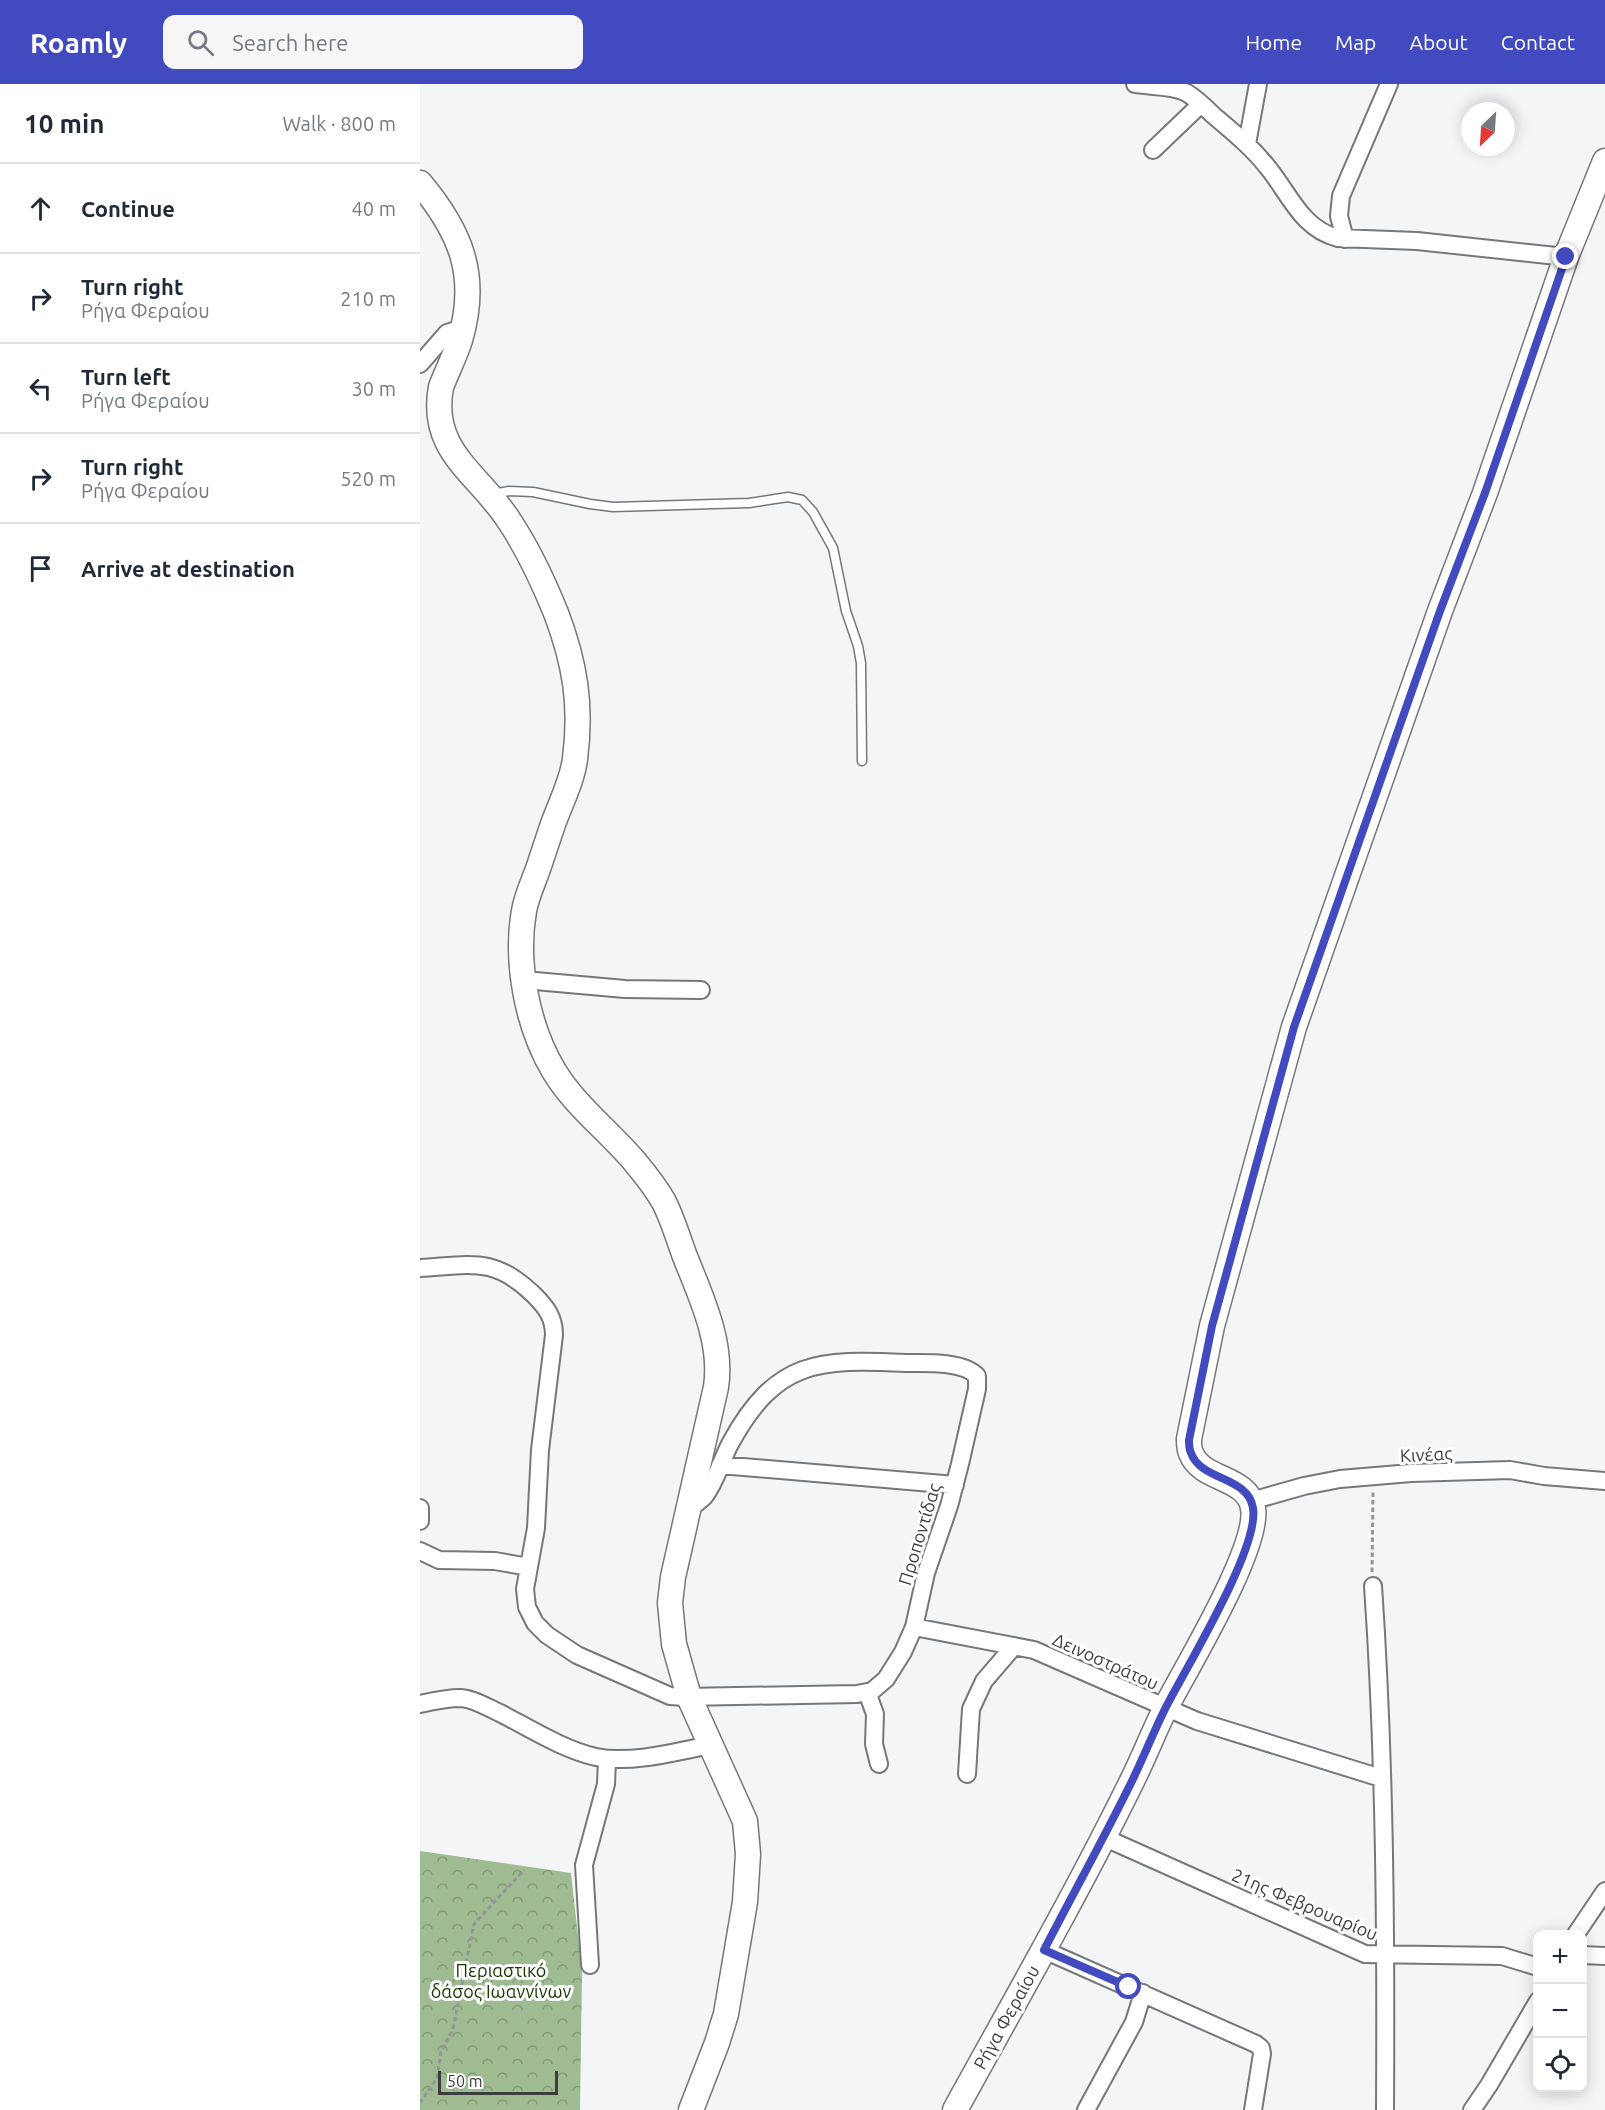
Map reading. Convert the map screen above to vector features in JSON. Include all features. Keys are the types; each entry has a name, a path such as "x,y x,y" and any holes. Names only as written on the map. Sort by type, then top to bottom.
{"street":[{"path":"1135,84 1182,90 1201,104 1247,144 1270,170 1309,223 1326,235 1345,239 1416,242 1566,257"},
{"path":"1247,144 1258,84"},
{"path":"1345,239 1339,216 1341,195 1389,84"},
{"path":"1153,150 1201,104"},
{"path":"1251,1501 1243,1490 1199,1464 1191,1454 1189,1440 1212,1326 1294,1027 1440,611 1485,493 1566,257 1605,161"},
{"path":"420,183 450,224 466,263 468,297 463,328 441,387 440,422 447,441 459,462 490,495 510,521 545,587 565,637 574,667 578,696 575,760 572,775 524,911 522,938 524,980 532,1017 545,1055 553,1069 581,1105 635,1161 665,1204 710,1325 716,1348 718,1376 673,1577 670,1603 674,1644 689,1697 745,1821 748,1854 745,1902 726,2014 691,2110"},
{"path":"420,364 447,333 463,328"},
{"path":"524,980 625,990 701,990"},
{"path":"420,1268 485,1265 503,1271 545,1306 554,1324 540,1450 537,1518 525,1589 527,1607 532,1618 547,1635 577,1655 670,1696 821,1695 869,1692 875,1714 874,1744 879,1764"},
{"name":"Προποντίδας","path":"720,1465 737,1432 753,1409 774,1386 792,1373 828,1363 868,1361 946,1365 968,1369 977,1376 977,1389 955,1485 926,1573 914,1627 903,1652 886,1679 869,1692"},
{"path":"689,1503 698,1503 704,1497 720,1465 955,1485"},
{"name":"Κινέας","path":"1251,1501 1304,1486 1340,1479 1411,1473 1510,1470 1544,1476 1605,1481"},
{"name":"Ρήγα Φεραίου","path":"955,2110 1044,1950 1132,1781 1165,1708 1227,1592 1242,1557 1253,1522 1254,1509 1251,1501"},
{"path":"420,1508 420,1521"},
{"path":"420,1551 439,1560 495,1561 529,1567"},
{"path":"1373,1586 1379,1680 1386,1956 1385,2110"},
{"name":"Δεινοστράτου","path":"914,1627 1014,1646 1046,1655 1197,1721 1381,1778"},
{"path":"967,1774 971,1709 984,1681 1014,1646"},
{"path":"420,1704 448,1699 470,1700 569,1748 607,1759 648,1756 710,1745"},
{"path":"590,1965 584,1865 606,1784 607,1759"},
{"name":"21ης Φεβρουαρίου","path":"1103,1837 1365,1954 1502,1956 1533,1965"},
{"path":"1578,1930 1605,1891"},
{"path":"1044,1950 1256,2044 1261,2048 1262,2054 1253,2110"},
{"path":"1587,1955 1605,1956"},
{"path":"1086,2110 1134,2022 1143,1993"},
{"path":"1472,2110 1533,2010"}],"lane":[{"path":"490,495 533,492 613,507 749,503 789,497 802,500 813,512 833,548 846,611 858,646 861,663 862,761"}],"path":[{"path":"1373,1586 1371,1557 1374,1477"},
{"path":"420,2103 436,2078 441,2052 453,2029 474,1924 524,1870"}],"green space":[{"name":"Περιαστικό δάσος Ιωαννίνων","path":"420,1851 571,1873 582,1972 580,2110 420,2110"}],"route":[{"path":"1129,1987 1044,1950 1132,1781 1165,1708 1227,1592 1249,1537 1254,1509 1251,1501 1243,1490 1213,1474 1199,1464 1191,1454 1189,1440 1212,1326 1294,1027 1440,611 1485,493 1566,257"}]}
